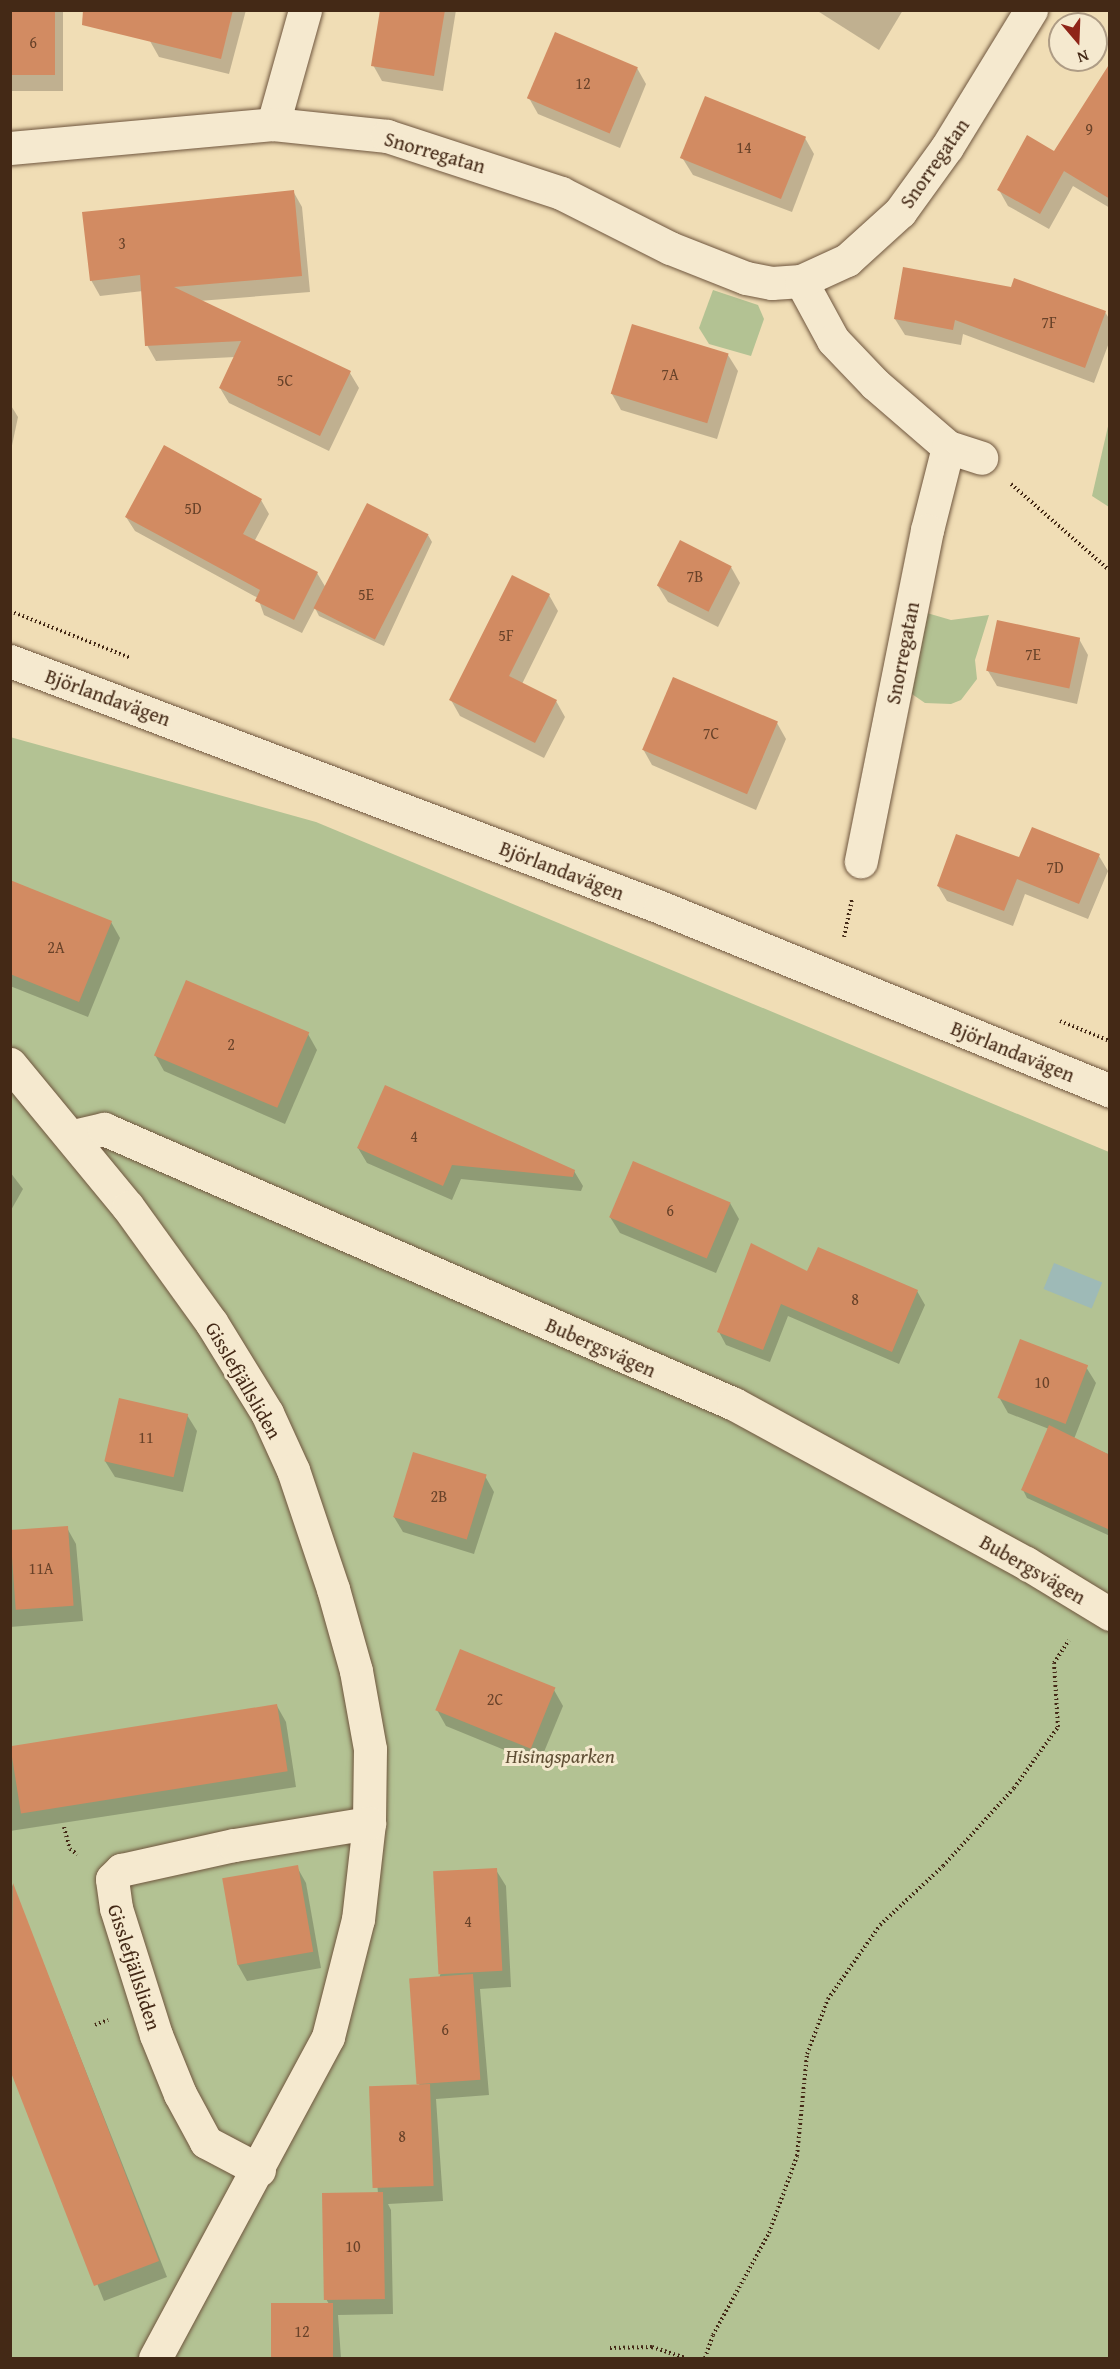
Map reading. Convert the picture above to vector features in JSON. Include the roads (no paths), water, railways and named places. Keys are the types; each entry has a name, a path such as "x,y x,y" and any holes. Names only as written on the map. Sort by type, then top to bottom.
{"street":[{"path":"273,123 305,10"},
{"name":"Snorregatan","path":"10,148 273,123 395,137 561,193 670,248 746,278 772,283 801,281 846,260 873,241 900,212 947,147 1031,10"},
{"path":"801,281 833,340 874,384 948,447 981,458"},
{"name":"Snorregatan","path":"861,861 927,530 948,447"},
{"name":"Björlandavägen","path":"10,661 649,903 1110,1090"},
{"name":"Gisslefjällsliden","path":"10,1064 73,1136 211,1322 267,1413 293,1470 356,1671 370,1749 369,1822 358,1919 328,2037 259,2170 155,2358"},
{"name":"Bubergsvägen","path":"73,1136 104,1129 734,1404 1026,1563 1105,1611"},
{"name":"Gisslefjällsliden","path":"259,2170 206,2142 180,2094 156,2035 116,1908 112,1879 121,1870 201,1852 369,1822"}],"water":[{"path":"1054,1263 1102,1282 1092,1308 1044,1289"}],"park label":[{"name":"Hisingsparken","path":"560,1755"}]}
